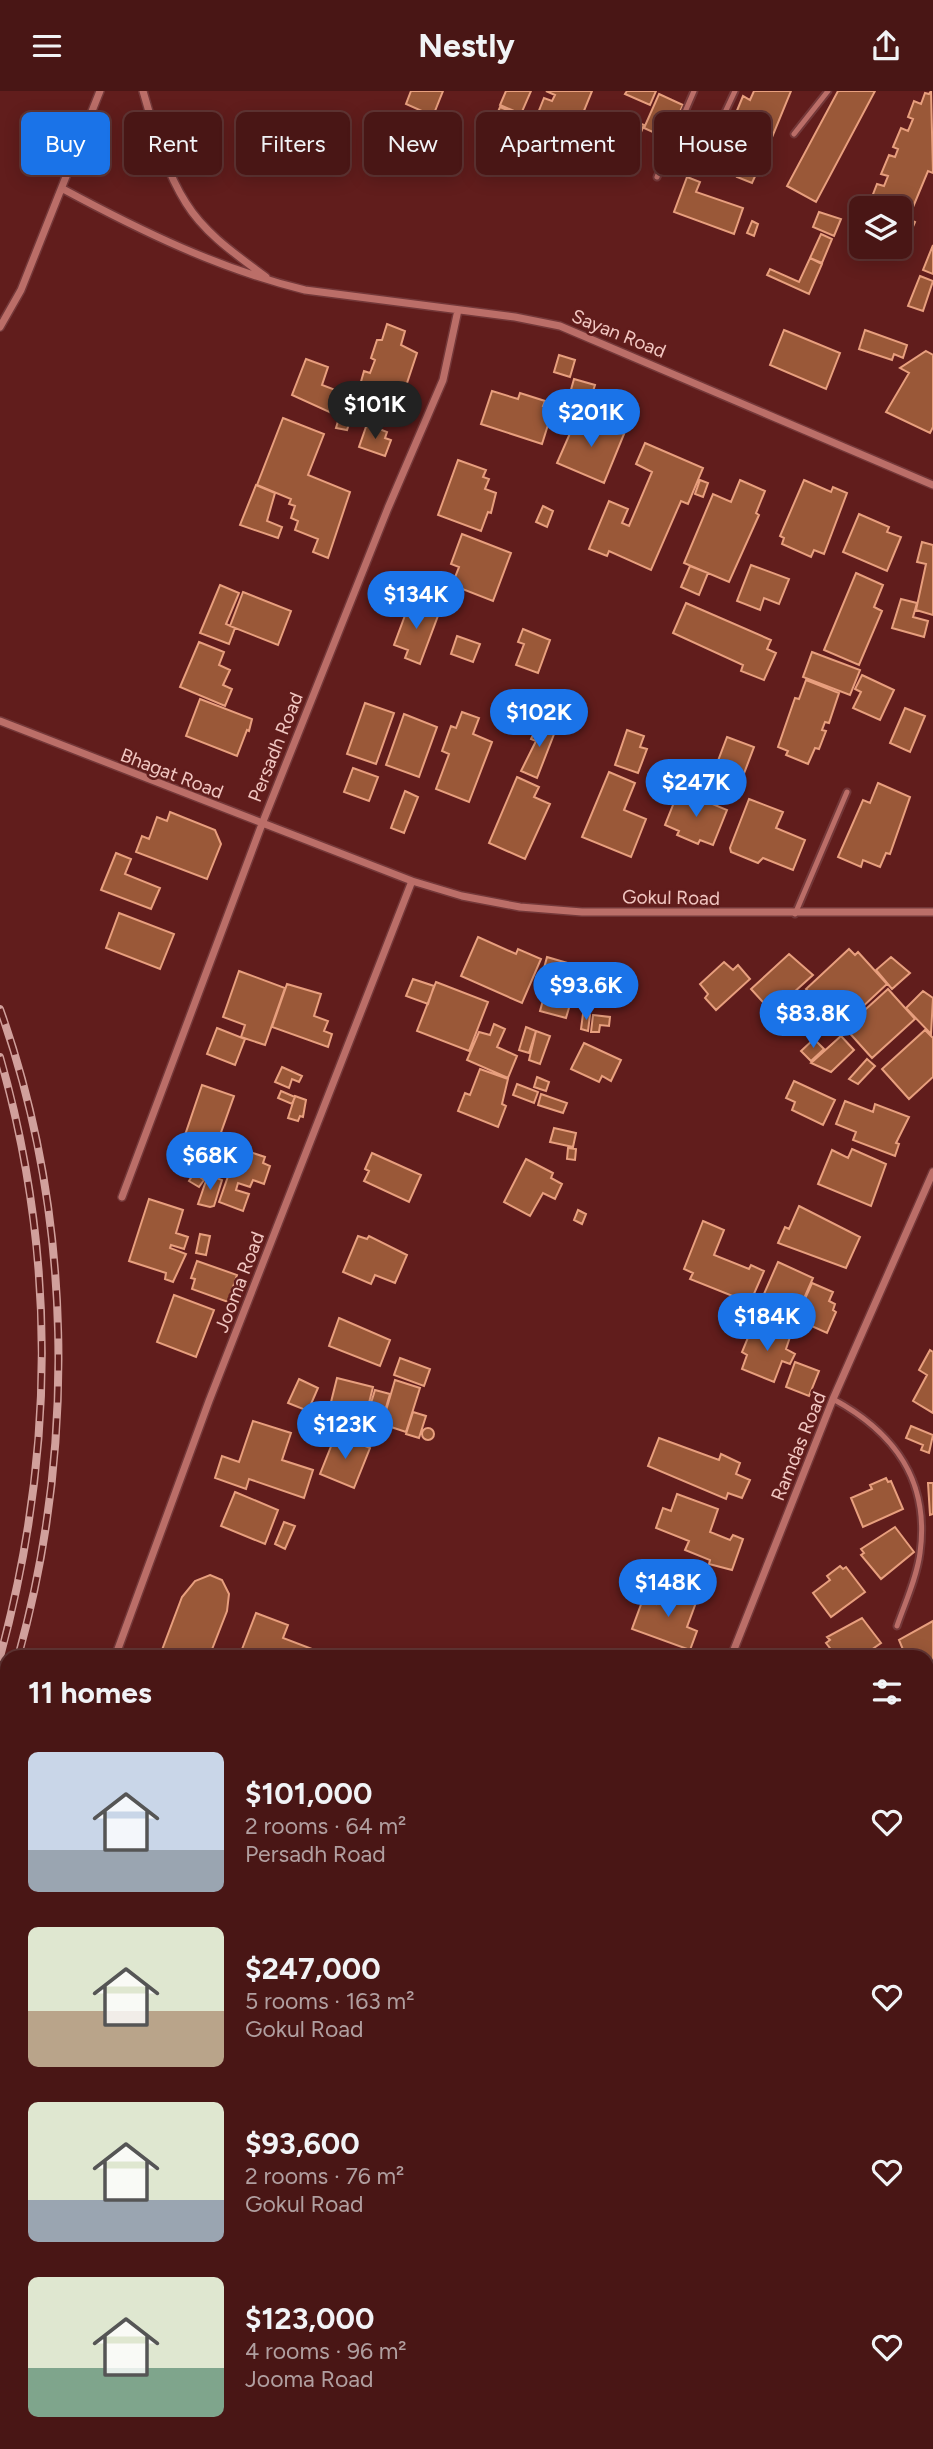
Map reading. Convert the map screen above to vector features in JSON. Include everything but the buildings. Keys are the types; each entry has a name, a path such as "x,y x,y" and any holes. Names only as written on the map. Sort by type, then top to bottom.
{"street":[{"path":"0,327 21,290 63,190 100,91"},
{"name":"Sayan Road","path":"143,91 162,155 186,204 217,239 272,282"},
{"name":"Sayan Road","path":"63,190 213,263 272,282 305,290 560,326 933,485"},
{"name":"Persadh Road","path":"122,1197 262,824 388,508 443,380 458,310"},
{"name":"Bhagat Road","path":"0,721 412,881"},
{"name":"Gokul Road","path":"412,881 462,896 520,907 582,912 933,912"},
{"name":"Jooma Road","path":"118,1650 209,1401 412,881"},
{"name":"Ramdas Road","path":"734,1650 833,1399 933,1173"}],"lane":[{"path":"657,177 694,91"},
{"path":"724,112 734,91"},
{"path":"794,134 828,91"},
{"path":"795,913 847,792"},
{"path":"833,1399 853,1409 900,1451 913,1483 920,1518 920,1554 897,1626"}],"railway":[{"path":"0,1009 24,1087 42,1168 53,1249 58,1332 57,1414 50,1497 37,1578 20,1650"},
{"path":"0,1057 19,1132 32,1207 42,1357 39,1432 31,1507 18,1582 2,1650"}]}
